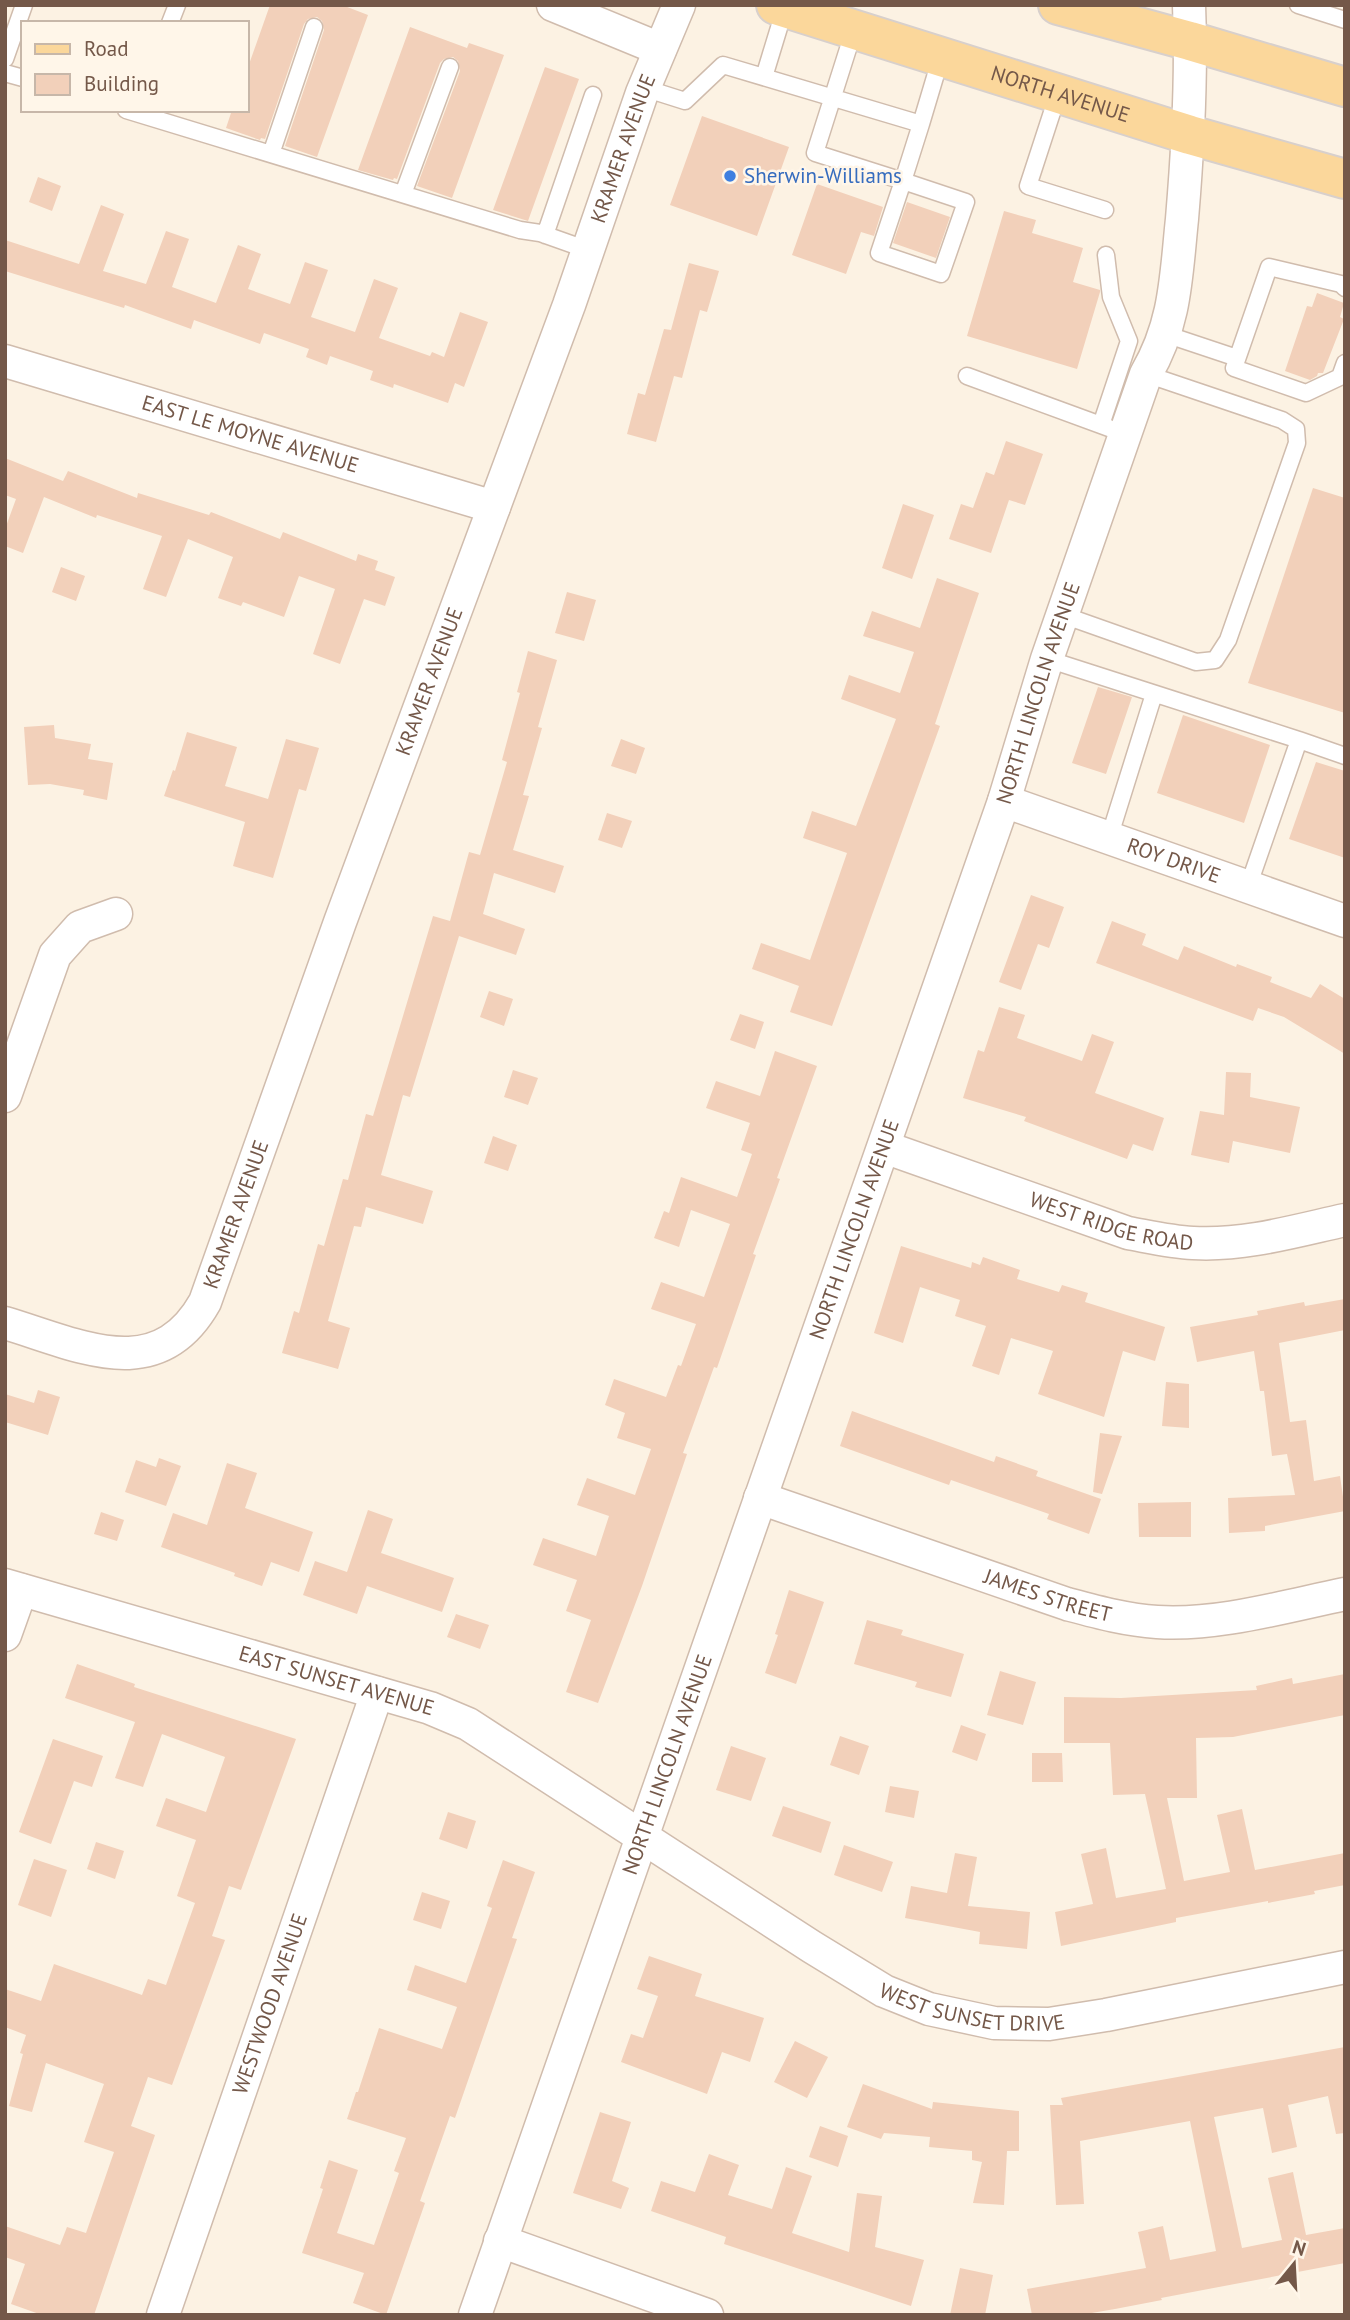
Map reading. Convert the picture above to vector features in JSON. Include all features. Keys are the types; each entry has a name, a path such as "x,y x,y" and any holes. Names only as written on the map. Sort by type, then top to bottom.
{"main road":[{"path":"1058,5 1190,23 1345,87"},
{"name":"NORTH AVENUE","path":"781,6 1190,135 1345,179"}],"street":[{"path":"553,5 660,49"},
{"name":"KRAMER AVENUE","path":"5,1323 89,1348 116,1353 141,1353 164,1346 189,1326 205,1301 644,88 679,5"},
{"name":"NORTH LINCOLN AVENUE","path":"475,2315 1004,801 1063,615 1114,429 1157,353 1174,302 1190,135 1190,23"},
{"name":"EAST LE MOYNE AVENUE","path":"5,360 494,507"},
{"name":"ROY DRIVE","path":"1004,801 1345,921"},
{"path":"5,1096 55,955 80,927 116,914"},
{"name":"WEST RIDGE ROAD","path":"884,1147 1128,1233 1170,1241 1218,1243 1258,1238 1345,1220"},
{"name":"JAMES STREET","path":"760,1499 1067,1604 1113,1617 1187,1622 1250,1614 1345,1594"},
{"path":"5,1635 13,1588"},
{"name":"EAST SUNSET AVENUE","path":"13,1588 430,1708 468,1724 642,1836"},
{"name":"WESTWOOD AVENUE","path":"163,2315 377,1693"},
{"name":"WEST SUNSET DRIVE","path":"642,1836 884,1990 929,2009 964,2018 1008,2024 1049,2024 1345,1967"},
{"path":"500,2241 707,2315"}],"lane":[{"path":"5,59 24,5"},
{"path":"1298,5 1325,9 1345,20"},
{"path":"764,77 781,6"},
{"path":"271,154 314,27"},
{"path":"855,30 815,153 903,181 966,202 941,274 879,253 903,181 941,57"},
{"path":"644,88 685,101 723,65 920,124"},
{"path":"403,194 450,67"},
{"path":"1058,93 1028,186 1105,211"},
{"path":"545,234 593,95"},
{"path":"137,112 520,230 545,234 587,250"},
{"path":"967,376 1114,429 1129,341 1111,297 1106,255"},
{"path":"1344,282 1269,267 1234,369 1306,393 1340,377 1345,363"},
{"path":"1063,615 1196,662 1215,660 1228,640 1297,443 1296,429 1282,420 1157,353 1129,341"},
{"path":"1157,353 1237,358"},
{"path":"1047,659 1345,756"},
{"path":"1109,838 1154,694"},
{"path":"1248,887 1298,740"}],"building":[{"path":"270,5 342,5 368,15 317,157 285,146 324,30 322,21 317,17 308,19 304,24 265,139 260,140 226,128 231,112 248,112 248,67"},
{"path":"410,27 467,48 469,43 504,55 452,198 417,186 460,71 458,61 453,57 440,63 397,179 358,170"},
{"path":"545,67 579,79 528,221 493,210"},
{"name":"Sherwin-Williams","path":"702,116 789,147 757,236 670,205"},
{"path":"38,177 61,186 52,211 29,202"},
{"path":"817,184 883,207 874,236 861,232 846,274 792,255"},
{"path":"907,202 950,217 936,258 893,243"},
{"path":"101,205 124,214 103,271 146,284 166,231 189,239 172,287 216,303 238,245 261,254 248,289 290,304 305,262 328,270 311,317 355,332 374,279 398,288 379,338 430,356 432,352 444,357 460,312 488,322 464,387 455,383 448,403 394,384 393,388 370,380 373,371 330,356 327,365 306,357 309,349 264,333 260,344 194,320 191,329 125,305 124,308 5,271 5,240 79,264"},
{"path":"1004,211 1036,220 1032,233 1083,248 1073,282 1100,292 1077,369 967,336"},
{"path":"689,263 719,271 707,312 700,310 682,378 674,376 656,442 627,434 638,393 645,395 664,329 671,330"},
{"path":"1317,293 1344,303 1340,317 1344,319 1323,373 1318,373 1310,380 1285,371 1307,306 1312,307"},
{"path":"1006,441 1043,454 1025,505 1009,500 991,553 949,539 961,504 973,508 986,472 994,475"},
{"path":"5,458 63,481 68,471 137,498 138,493 209,515 211,512 280,539 283,532 356,561 358,554 378,561 375,570 395,577 385,606 364,599 340,664 313,654 335,589 299,576 284,617 243,602 241,606 218,598 233,557 188,539 166,597 143,589 162,536 97,515 96,518 44,497 23,553 5,546 5,529 16,499 5,495"},
{"path":"1313,488 1345,498 1345,713 1248,683"},
{"path":"903,504 934,515 912,579 882,568"},
{"path":"61,567 85,576 76,601 52,592"},
{"path":"937,578 979,593 935,724 940,726 832,1026 790,1012 799,986 752,969 761,943 810,960 847,853 803,838 812,811 856,826 896,719 841,699 849,675 900,693 914,652 863,636 872,611 920,628"},
{"path":"567,592 596,600 584,641 555,633"},
{"path":"528,651 557,660 523,795 529,796 513,850 564,866 555,893 494,873 483,914 525,929 516,955 459,936 410,1097 403,1095 381,1175 433,1191 423,1224 366,1207 361,1227 354,1226 328,1321 350,1328 338,1369 282,1353 294,1311 299,1313 318,1244 324,1246 343,1179 348,1180 366,1114 373,1116 433,916 450,921 469,852 480,855 507,762 502,760"},
{"path":"1098,687 1132,697 1106,774 1072,763"},
{"path":"1183,715 1270,745 1244,823 1157,793"},
{"path":"54,725 55,738 91,744 88,759 113,763 107,800 83,795 84,790 50,784 28,785 24,727"},
{"path":"187,732 237,747 225,786 268,799 286,739 319,748 306,791 299,789 273,878 233,866 245,822 164,796"},
{"path":"621,739 645,748 636,774 611,766"},
{"path":"1316,762 1345,771 1345,858 1289,839"},
{"path":"607,813 632,821 622,848 598,840"},
{"path":"1031,895 1064,907 1049,948 1038,944 1021,990 999,982"},
{"path":"1112,921 1146,934 1142,945 1178,960 1184,946 1236,967 1237,964 1272,977 1270,982 1311,998 1320,984 1345,999 1345,1054 1284,1017 1258,1008 1253,1021 1096,963"},
{"path":"489,991 513,999 504,1026 480,1017"},
{"path":"999,1007 1025,1015 1017,1038 1082,1061 1092,1034 1114,1042 1095,1093 1164,1118 1153,1151 1133,1144 1127,1159 1024,1121 1026,1117 963,1098 978,1050 984,1052"},
{"path":"740,1014 764,1022 755,1049 730,1040"},
{"path":"775,1051 817,1066 777,1178 780,1179 753,1254 756,1255 733,1322 683,1453 687,1454 598,1703 566,1692 591,1620 566,1611 577,1580 533,1565 543,1538 596,1556 609,1516 577,1505 587,1478 635,1495 651,1449 617,1438 625,1413 605,1405 614,1379 666,1397 696,1324 651,1309 661,1282 704,1297 730,1224 691,1210 679,1247 654,1238 664,1211 669,1213 681,1177 737,1197 752,1154 741,1150 750,1123 706,1108 716,1081 760,1096"},
{"path":"513,1070 538,1078 528,1105 504,1097"},
{"path":"1226,1072 1251,1073 1250,1097 1300,1107 1290,1153 1233,1141 1229,1163 1191,1155 1200,1111 1224,1115"},
{"path":"493,1136 517,1145 508,1171 484,1163"},
{"path":"901,1246 971,1268 972,1262 980,1265 983,1257 1020,1270 1017,1279 1059,1292 1062,1285 1088,1293 1085,1302 1165,1327 1155,1361 1123,1351 1104,1417 1038,1394 1053,1351 1011,1338 999,1375 972,1366 986,1326 955,1316 960,1300 920,1287 903,1343 874,1333"},
{"path":"1345,1299 1345,1330 1279,1343 1290,1422 1306,1420 1314,1481 1340,1476 1345,1511 1265,1526 1265,1531 1229,1533 1228,1498 1295,1495 1287,1454 1272,1456 1264,1391 1260,1391 1254,1351 1197,1362 1190,1327 1258,1315 1257,1311 1304,1302 1305,1306"},
{"path":"1166,1382 1189,1384 1189,1428 1162,1426"},
{"path":"38,1390 60,1397 48,1435 5,1422 5,1394 34,1403"},
{"path":"852,1411 994,1462 996,1456 1038,1471 1036,1476 1101,1499 1089,1534 1047,1519 1049,1514 951,1480 949,1485 840,1446"},
{"path":"1100,1433 1122,1436 1102,1494 1093,1492"},
{"path":"159,1458 181,1466 166,1506 125,1492 136,1460 156,1467"},
{"path":"227,1463 257,1473 245,1508 313,1532 299,1572 271,1562 262,1586 234,1576 235,1573 161,1547 173,1513 207,1525"},
{"path":"1191,1502 1191,1537 1139,1537 1138,1503"},
{"path":"368,1510 393,1519 381,1553 454,1578 442,1612 367,1586 357,1614 303,1595 315,1561 347,1572"},
{"path":"101,1512 124,1520 117,1541 94,1534"},
{"path":"789,1590 824,1602 796,1684 765,1673"},
{"path":"456,1614 489,1625 480,1649 447,1637"},
{"path":"867,1620 903,1630 901,1635 964,1654 951,1697 915,1687 917,1682 854,1664"},
{"path":"77,1664 135,1684 134,1687 296,1739 241,1890 229,1886 212,1936 225,1940 172,2085 148,2077 131,2126 155,2135 94,2315 42,2315 11,2304 25,2264 5,2257 5,2226 60,2245 67,2227 86,2233 114,2152 84,2142 104,2084 46,2063 32,2112 9,2106 26,2035 5,2027 5,1989 41,2001 54,1964 142,1995 148,1979 166,1985 195,1903 177,1896 196,1840 156,1826 166,1798 206,1812 225,1757 162,1734 143,1787 115,1778 135,1722 65,1698"},
{"path":"1000,1671 1036,1682 1023,1725 987,1715"},
{"path":"1345,1674 1345,1715 1233,1737 1196,1738 1197,1798 1167,1798 1184,1881 1230,1872 1217,1815 1242,1809 1255,1870 1345,1853 1345,1885 1314,1891 1315,1894 1176,1918 1176,1922 1061,1946 1055,1912 1093,1904 1081,1854 1106,1848 1116,1898 1166,1889 1145,1794 1113,1795 1110,1743 1064,1743 1064,1697 1121,1698 1257,1690 1256,1686 1292,1678 1293,1684"},
{"path":"961,1725 986,1734 977,1761 952,1752"},
{"path":"840,1736 869,1746 859,1775 830,1765"},
{"path":"53,1739 103,1756 92,1787 74,1781 51,1844 19,1832"},
{"path":"731,1746 766,1758 751,1801 716,1790"},
{"path":"1032,1753 1062,1753 1063,1782 1032,1782"},
{"path":"890,1786 919,1791 914,1818 885,1812"},
{"path":"783,1806 831,1822 821,1853 772,1836"},
{"path":"448,1812 476,1821 467,1849 439,1839"},
{"path":"96,1842 124,1851 115,1879 87,1869"},
{"path":"844,1845 893,1862 882,1892 834,1875"},
{"path":"955,1853 977,1857 968,1906 1030,1912 1027,1949 979,1944 980,1932 905,1918 911,1886 947,1893"},
{"path":"34,1859 67,1870 51,1917 18,1905"},
{"path":"503,1860 535,1872 512,1938 517,1939 455,2118 450,2116 420,2201 425,2203 386,2315 353,2303 364,2273 302,2253 323,2189 320,2188 329,2160 358,2170 337,2233 374,2245 399,2173 394,2171 406,2138 347,2119 356,2092 379,2028 442,2049 457,2007 407,1990 415,1965 466,1983 492,1908 487,1906"},
{"path":"422,1892 450,1901 441,1929 413,1920"},
{"path":"649,1956 702,1974 695,1996 764,2018 750,2062 722,2052 707,2094 621,2062 631,2034 643,2038 658,1996 637,1989"},
{"path":"795,2041 828,2057 807,2098 774,2082"},
{"path":"1345,2047 1345,2133 1336,2134 1328,2096 1288,2105 1297,2147 1272,2153 1263,2108 1214,2117 1242,2248 1282,2240 1268,2178 1293,2172 1306,2235 1345,2228 1345,2263 1080,2315 1032,2315 1027,2289 1146,2268 1138,2232 1163,2226 1170,2260 1216,2251 1190,2121 1080,2141 1084,2204 1056,2205 1050,2105 1063,2105 1061,2098"},
{"path":"863,2084 932,2109 933,2102 1019,2111 1019,2151 1007,2151 1004,2205 973,2203 982,2162 972,2160 972,2151 929,2147 930,2137 884,2133 881,2139 847,2127"},
{"path":"600,2112 631,2122 612,2181 629,2188 621,2209 573,2193"},
{"path":"820,2126 848,2136 838,2167 809,2157"},
{"path":"709,2154 739,2165 728,2195 772,2209 786,2167 812,2176 792,2233 849,2252 857,2193 882,2196 875,2247 924,2260 911,2306 724,2244 726,2237 651,2211 661,2181 695,2192"},
{"path":"960,2268 993,2275 985,2315 950,2315"}],"place":[{"name":"Sherwin-Williams","path":"730,176"}]}
